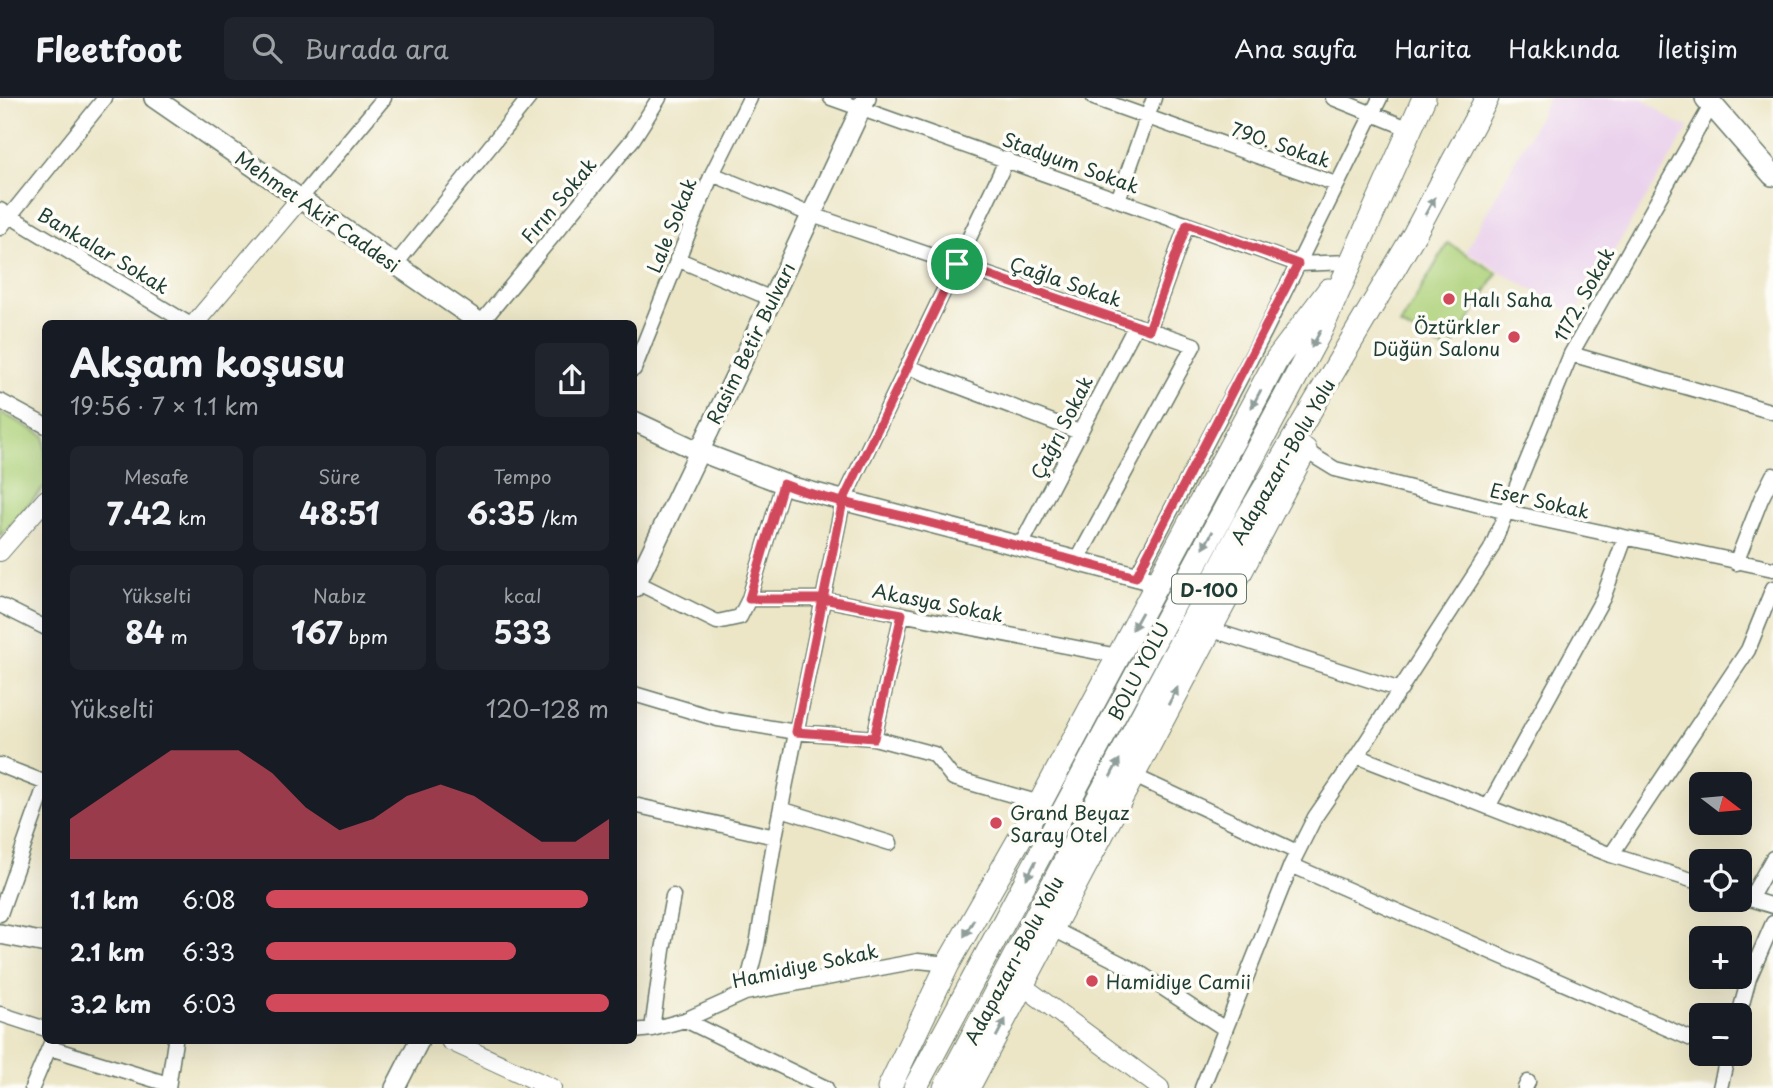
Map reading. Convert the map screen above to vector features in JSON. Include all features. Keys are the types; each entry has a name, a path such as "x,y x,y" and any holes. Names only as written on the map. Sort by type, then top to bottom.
{"highway":[{"name":"BOLU YOLU","path":"915,1088 1321,330 1424,98"},
{"name":"Adapazarı-Bolu Yolu","path":"945,1088 1244,523 1415,233 1487,98"},
{"path":"968,1088 1304,450 1415,233"},
{"path":"889,1088 948,964 1040,803 1118,656 1147,579 1277,359 1349,262"}],"main road":[{"name":"Mehmet Akif Caddesi","path":"154,98 476,320"},
{"path":"1709,101 1773,175"},
{"name":"Rasim Betir Bulvarı","path":"637,581 863,103"},
{"path":"637,422 698,451 783,484 1147,579"},
{"path":"0,934 42,942"},
{"path":"395,1088 417,1044"}],"street":[{"path":"0,228 5,212 105,98"},
{"path":"197,320 384,98"},
{"path":"394,265 529,98"},
{"name":"Fırın Sokak","path":"483,320 634,139 659,98"},
{"name":"Lale Sokak","path":"637,361 712,174 750,98"},
{"name":"Stadyum Sokak","path":"831,98 863,103 1007,159 1298,264"},
{"name":"790. Sokak","path":"1094,98 1336,184"},
{"path":"1118,200 1154,98"},
{"path":"1333,98 1410,129"},
{"path":"1147,579 1336,184 1380,98"},
{"name":"1172. Sokak","path":"1202,1088 1294,858 1315,817 1401,690 1491,549 1571,354 1709,101"},
{"path":"745,993 757,945 775,837 843,501 1007,159"},
{"name":"Çağla Sokak","path":"712,174 812,215 1194,345 1077,561"},
{"name":"Bankalar Sokak","path":"5,212 181,320"},
{"name":"Çağrı Sokak","path":"1020,547 1079,432 1142,327 1187,224"},
{"path":"677,259 772,299"},
{"path":"1298,264 1349,262"},
{"path":"1571,354 1773,412"},
{"path":"908,367 1079,432"},
{"path":"0,401 42,424"},
{"name":"Eser Sokak","path":"1304,450 1335,469 1507,512 1773,569"},
{"path":"1736,563 1773,475"},
{"path":"637,586 717,622 740,617 749,599 783,484"},
{"path":"0,552 42,504"},
{"path":"1488,807 1603,598 1625,538"},
{"path":"1611,855 1748,650 1773,588"},
{"name":"Akasya Sokak","path":"749,599 823,599 1118,656"},
{"path":"0,604 42,626"},
{"path":"874,738 902,614"},
{"path":"1209,629 1401,690"},
{"path":"637,695 718,719 796,732 874,738 934,754 953,778 1040,803"},
{"path":"1357,756 1611,855 1689,879"},
{"path":"0,765 42,781"},
{"path":"1132,775 1294,858 1689,1038"},
{"path":"0,914 42,794"},
{"path":"637,806 775,837"},
{"path":"781,809 890,843"},
{"path":"1752,887 1773,858"},
{"path":"652,1029 673,896"},
{"path":"1752,899 1773,906"},
{"path":"1742,1003 1749,978 1773,922"},
{"path":"1053,929 1140,973 1224,1029"},
{"name":"Hamidiye Sokak","path":"637,1031 685,1020 745,993 918,961 948,964"},
{"path":"1023,986 1160,1088"},
{"path":"0,1014 42,1028"},
{"path":"685,1020 826,1088"},
{"path":"32,1088 51,1045 168,1086 175,1044"},
{"path":"457,1044 552,1088"},
{"path":"1720,1088 1725,1066"}],"shaded area":[{"path":"1549,98 1642,98 1676,123 1689,127 1575,315 1466,251"}],"green space":[{"name":"Halı Saha","path":"1448,243 1497,273 1450,352 1400,325"},
{"path":"0,412 42,434 42,489 0,536"}],"place":[{"name":"Halı Saha","path":"1449,299"},
{"name":"Öztürkler Düğün Salonu","path":"1514,337"},
{"name":"Grand Beyaz Saray Otel","path":"996,823"},
{"name":"Hamidiye Camii","path":"1092,981"}],"route":[{"path":"957,264 843,501 823,599 796,732 874,738 902,614 823,599 749,599 783,484 792,488 843,501 1077,561 1136,577 1298,264 1187,224 1149,330 957,264"}]}
